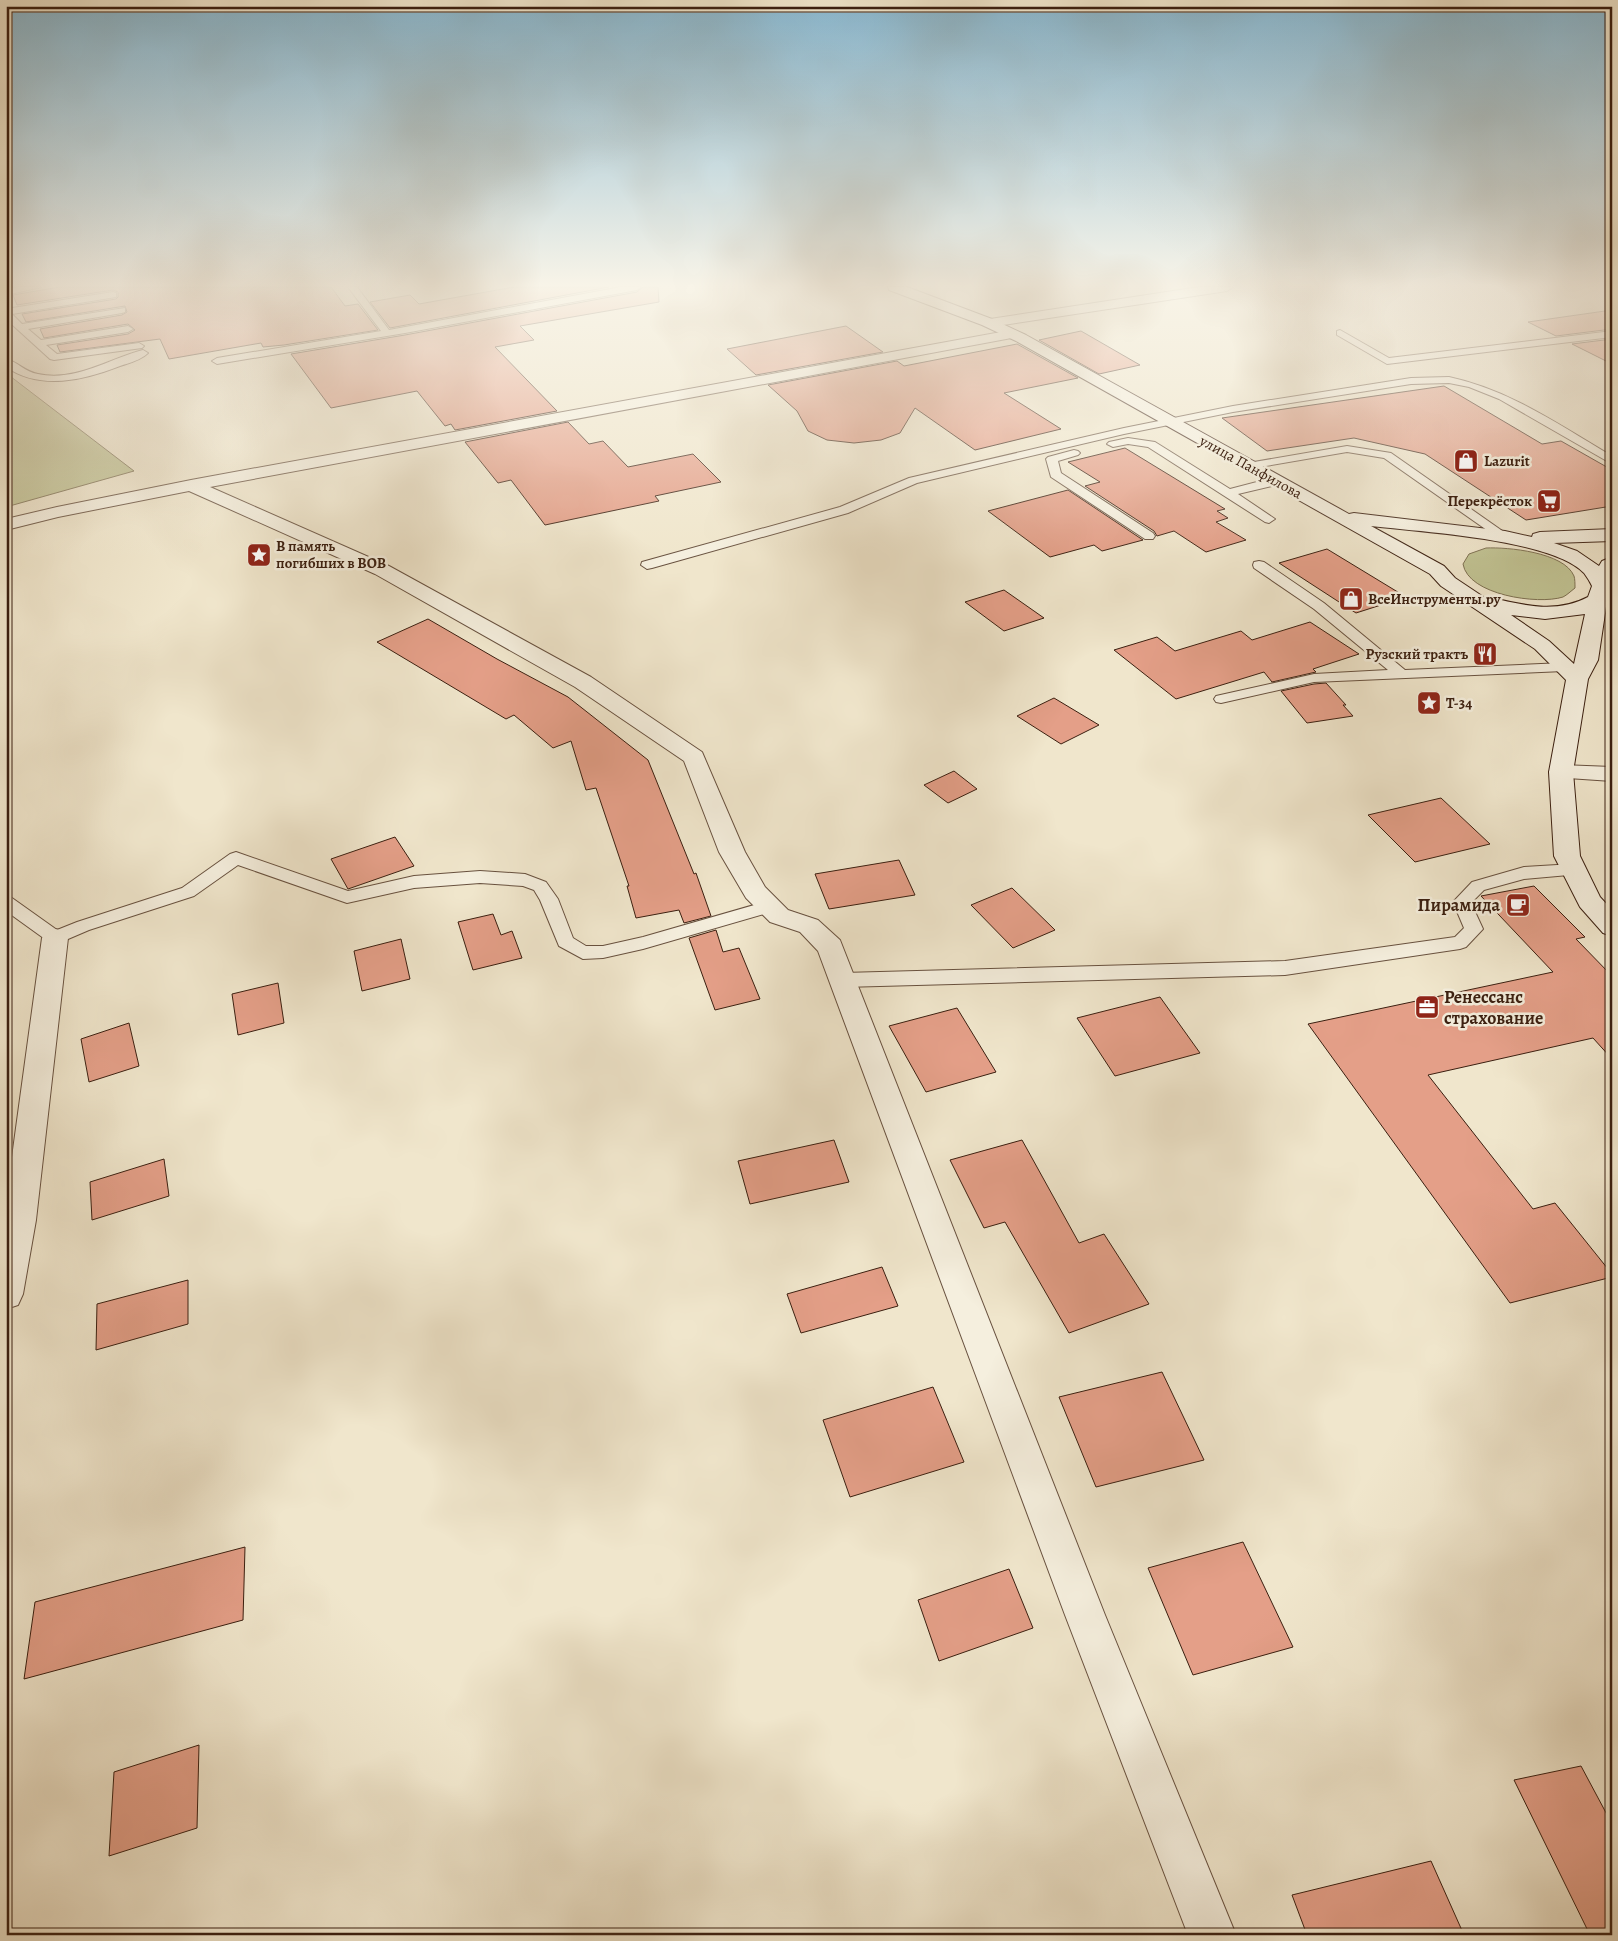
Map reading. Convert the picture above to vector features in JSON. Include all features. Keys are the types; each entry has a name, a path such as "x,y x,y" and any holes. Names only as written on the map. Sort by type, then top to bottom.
{"street":[{"path":"6,525 57,512 191,485 775,378"},
{"name":"улица Панфилова","path":"1091,378 1437,570 1448,582 1542,645 1571,673"},
{"path":"191,485 382,570 584,682 694,757 732,852 755,892 768,908 779,916 809,926 830,947 1081,1606 1212,1935"},
{"name":"улица Панфилова","path":"1340,516 1505,537 1539,544 1570,555 1592,570 1599,593 1581,609 1544,613 1517,610 1471,596"},
{"path":"1505,537 1556,538 1612,535"},
{"name":"улица Панфилова","path":"1437,570 1438,556 1445,548 1473,538 1505,537"},
{"path":"1612,563 1599,593 1587,660 1571,673 1561,772 1567,856 1589,901 1612,927"},
{"path":"1561,772 1612,774"},
{"path":"6,1294 20,1220 16,1170 55,938"}],"lane":[{"path":"647,565 844,510 912,480 1233,409 1411,381 1449,380 1472,385 1503,398 1612,461"},
{"path":"1149,536 1055,475 1052,458 1128,441 1151,444 1269,519"},
{"path":"1248,466 1348,449 1387,456 1505,537"},
{"path":"1229,494 1276,481"},
{"path":"1259,565 1319,606 1401,674"},
{"path":"1221,699 1314,678 1401,674 1571,673"},
{"path":"6,902 55,938 83,926 188,892 236,858 347,897 414,882 480,876 525,880 540,886 549,899 565,942 583,953 603,952 643,943 768,908"},
{"path":"843,980 1285,968 1460,943 1474,929 1462,902 1478,886 1524,873 1574,870"}],"green space":[{"path":"6,378 12,378 134,471 6,507"},
{"path":"1486,548 1520,550 1547,556 1559,561 1574,576 1575,588 1563,597 1538,600 1506,595 1490,590 1477,583 1468,575 1463,564 1469,554"}],"building":[{"path":"308,378 525,378 557,411 455,430 451,424 445,426 417,391 331,408"},
{"path":"808,378 1078,378 1004,393 1061,429 975,450 915,408 900,433 881,440 854,443 827,440 808,431 797,411 768,385"},
{"path":"1444,386 1542,444 1561,441 1612,470 1612,506 1526,520 1425,454 1354,438 1267,451 1222,418"},
{"path":"568,422 589,444 603,441 628,467 693,454 721,482 655,496 659,501 545,525 511,480 498,483 465,442"},
{"path":"1125,448 1225,509 1217,511 1228,518 1216,522 1246,540 1206,552 1174,531 1157,536 1154,531 1085,486 1100,482 1068,462"},
{"path":"1068,490 1143,540 1102,551 1094,545 1050,557 988,511"},
{"path":"1327,549 1406,597 1356,613 1279,563"},
{"path":"1004,590 1044,618 1004,631 965,602"},
{"path":"428,619 568,697 648,760 694,874 696,873 711,916 684,923 679,910 636,918 627,886 629,886 596,788 586,790 571,741 553,748 514,715 506,719 377,642"},
{"path":"1310,622 1359,654 1313,669 1316,672 1272,682 1264,672 1176,699 1114,650 1157,637 1175,651 1241,631 1252,640"},
{"path":"1326,683 1346,705 1343,705 1353,716 1307,723 1281,691 1314,684"},
{"path":"1054,698 1099,725 1061,744 1017,716"},
{"path":"954,771 977,789 948,803 924,785"},
{"path":"1441,798 1490,844 1415,862 1368,815"},
{"path":"395,837 414,866 348,889 331,859"},
{"path":"899,860 915,895 829,909 815,874"},
{"path":"1534,886 1585,937 1576,939 1612,976 1612,1059 1593,1038 1428,1075 1533,1209 1555,1203 1612,1274 1612,1277 1510,1303 1308,1024 1553,972 1481,896"},
{"path":"1012,888 1055,930 1013,948 971,905"},
{"path":"493,914 501,935 512,931 522,958 473,970 458,922"},
{"path":"716,930 723,952 739,948 760,999 715,1010 689,938"},
{"path":"401,939 410,979 362,991 354,951"},
{"path":"278,983 284,1023 238,1035 232,994"},
{"path":"1160,997 1200,1053 1115,1076 1077,1018"},
{"path":"957,1008 996,1072 926,1092 889,1026"},
{"path":"129,1023 139,1066 89,1082 81,1039"},
{"path":"834,1140 849,1182 750,1204 738,1161"},
{"path":"1022,1140 1079,1243 1104,1234 1149,1304 1069,1333 1005,1222 984,1228 950,1160"},
{"path":"164,1159 169,1196 92,1220 90,1182"},
{"path":"882,1267 898,1306 801,1333 787,1294"},
{"path":"188,1280 188,1324 96,1350 97,1304"},
{"path":"1162,1372 1204,1460 1096,1487 1059,1397"},
{"path":"933,1387 964,1462 850,1497 823,1420"},
{"path":"1243,1542 1293,1647 1193,1675 1148,1568"},
{"path":"245,1547 243,1620 24,1679 35,1602"},
{"path":"1009,1569 1033,1628 939,1661 918,1600"},
{"path":"199,1745 197,1828 109,1856 114,1772"},
{"path":"1581,1766 1612,1824 1612,1935 1590,1935 1514,1780"},
{"path":"1431,1861 1464,1935 1307,1935 1292,1895"}],"place":[{"name":"Lazurit","path":"1466,461"},
{"name":"Перекрёсток","path":"1549,501"},
{"name":"В память погибших в ВОВ","path":"259,555"},
{"name":"ВсеИнструменты.ру","path":"1351,599"},
{"name":"Рузский трактъ","path":"1485,654"},
{"name":"Т-34","path":"1429,703"},
{"name":"Пирамида","path":"1518,905"},
{"name":"Ренессанс страхование","path":"1427,1007"}]}
